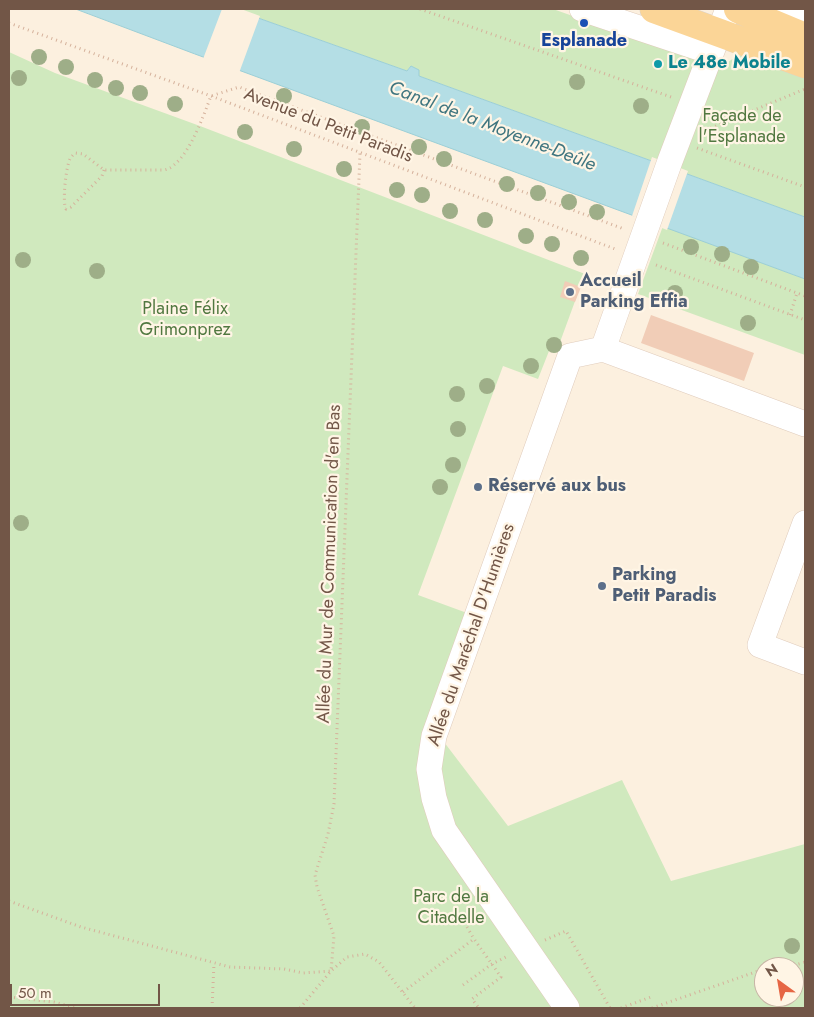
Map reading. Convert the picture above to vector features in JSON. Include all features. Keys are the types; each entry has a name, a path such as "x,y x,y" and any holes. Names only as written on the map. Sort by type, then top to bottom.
{"main road":[{"path":"654,9 719,31 803,50"},
{"path":"748,13 803,50"}],"street":[{"path":"582,9 719,31 603,349 805,424"},
{"path":"748,13 805,19"},
{"name":"Allée du Maréchal D'Humières","path":"567,1008 444,830 434,798 429,769 434,736 570,356 603,349"},
{"path":"804,531 760,645 805,662"}],"path":[{"path":"420,9 676,99"},
{"name":"Avenue du Petit Paradis","path":"9,23 360,153 642,243"},
{"path":"104,170 102,176 71,207 66,209 64,204 66,176 70,158 76,153 83,154 104,170 164,170 173,167 181,159 200,126 210,96 239,87 642,243 805,296"},
{"path":"674,151 805,89"},
{"path":"674,151 805,187"},
{"name":"Allée du Mur de Communication d'en Bas","path":"331,971 334,936 317,887 315,875 328,834 334,804 360,153"},
{"path":"642,243 790,315 805,320"},
{"path":"790,315 798,293"},
{"path":"9,901 81,927 230,968 284,969 303,973 331,971"},
{"path":"467,927 501,977 472,999 479,1008"},
{"path":"542,941 566,931 610,1008"},
{"path":"403,992 474,938"},
{"path":"300,1008 331,971 347,957 365,954 379,962 415,1008"},
{"path":"464,985 492,964 508,956"},
{"path":"212,1008 214,963"},
{"path":"652,1008 754,972"},
{"path":"9,997 54,1002 76,1008"},
{"path":"621,1008 651,997"},
{"path":"637,1002 639,1008"}],"green space":[{"name":"Façade de l'Esplanade","path":"233,9 553,9 719,68 737,56 753,53 805,72 805,217 419,76 419,70 411,66 407,71"},
{"name":"Plaine Félix Grimonprez","path":"9,52 55,73 200,126 585,274 556,353 549,351 538,379 503,366 418,595 467,613 444,742 508,826 622,780 671,881 805,844 805,1008 9,1008"},
{"path":"663,226 805,279 805,355 638,294"}],"water":[{"name":"Canal de la Moyenne-Deûle","path":"76,9 233,9 407,71 411,66 419,70 419,76 805,217 805,279 195,54"}],"pier":[{"path":"222,9 241,9 260,16 239,73 203,59"},
{"path":"652,157 688,171 667,230 632,216"}],"building":[{"name":"Accueil Parking Effia","path":"565,281 581,287 575,302 560,297"},
{"path":"651,315 754,353 744,381 641,343"}],"place":[{"name":"Esplanade","path":"584,23"},
{"name":"Le 48e Mobile","path":"658,64"},
{"name":"Accueil Parking Effia","path":"570,292"},
{"name":"Réservé aux bus","path":"478,487"},
{"name":"Parking Petit Paradis","path":"602,586"}],"park label":[{"name":"Parc de la Citadelle","path":"451,908"}]}
